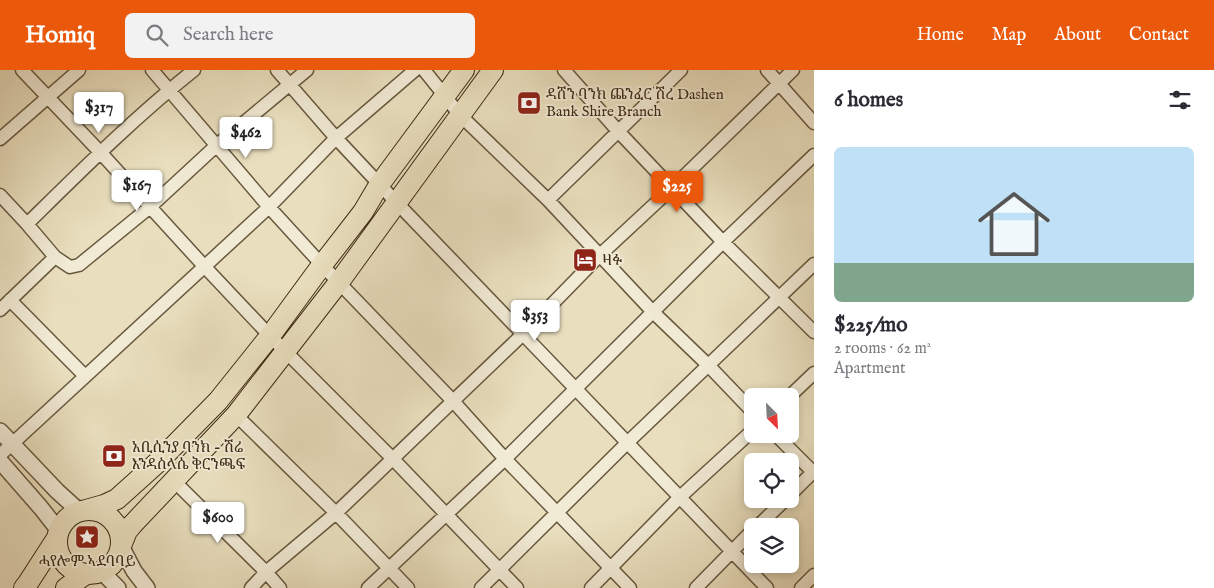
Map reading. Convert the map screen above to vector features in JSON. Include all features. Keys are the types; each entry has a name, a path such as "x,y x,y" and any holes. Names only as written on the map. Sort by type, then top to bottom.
{"highway":[{"path":"24,588 58,535 63,522 70,516 104,506 117,499 157,463 218,401 270,336 322,264 363,212 379,185 464,70"},
{"path":"66,588 94,573 108,569 116,560 127,532 132,525 236,415 339,282 493,70"},
{"path":"83,511 101,512 108,516 119,529 121,546"},
{"path":"58,535 58,554 63,562 77,572 94,573"}],"street":[{"path":"22,70 270,336 393,459 517,588"},
{"path":"0,140 79,70"},
{"path":"152,70 269,207 453,401 505,459 630,588"},
{"path":"27,224 100,152 194,70"},
{"path":"278,70 379,185 767,588"},
{"path":"0,195 55,257 70,267 79,265 150,207 217,145 307,70"},
{"path":"0,455 269,207 336,138 415,70"},
{"path":"424,70 460,115 548,200 653,312 744,403"},
{"path":"548,200 681,70"},
{"path":"767,70 814,124"},
{"path":"251,588 266,572 336,513 524,334 600,255 793,70"},
{"path":"567,71 618,131 723,242 814,332"},
{"path":"368,588 505,459 723,242 814,155"},
{"path":"0,310 55,257"},
{"path":"481,588 556,512 814,264"},
{"path":"10,300 85,376"},
{"path":"798,388 814,373"},
{"path":"236,415 336,513 408,588"},
{"path":"0,431 57,491 83,511"},
{"path":"591,588 680,497 744,438"},
{"path":"784,443 814,472 799,486"},
{"path":"0,461 41,508 58,535"},
{"path":"174,481 280,588"},
{"path":"766,518 777,508"},
{"path":"696,588 744,539"},
{"path":"121,546 134,571 147,588"},
{"path":"94,573 118,588"},
{"path":"801,588 814,575"}],"place":[{"name":"ዳሸን ባንክ ጨንፈር ሽረ Dashen Bank Shire Branch","path":"529,103"},
{"name":"ዛፉ","path":"585,260"},
{"name":"አቢሲንያ ባንክ - ሽሬ እንዳስላሴ ቅርንጫፍ","path":"114,456"},
{"name":"ሓየሎም ኣደባባይ","path":"87,537"}]}
